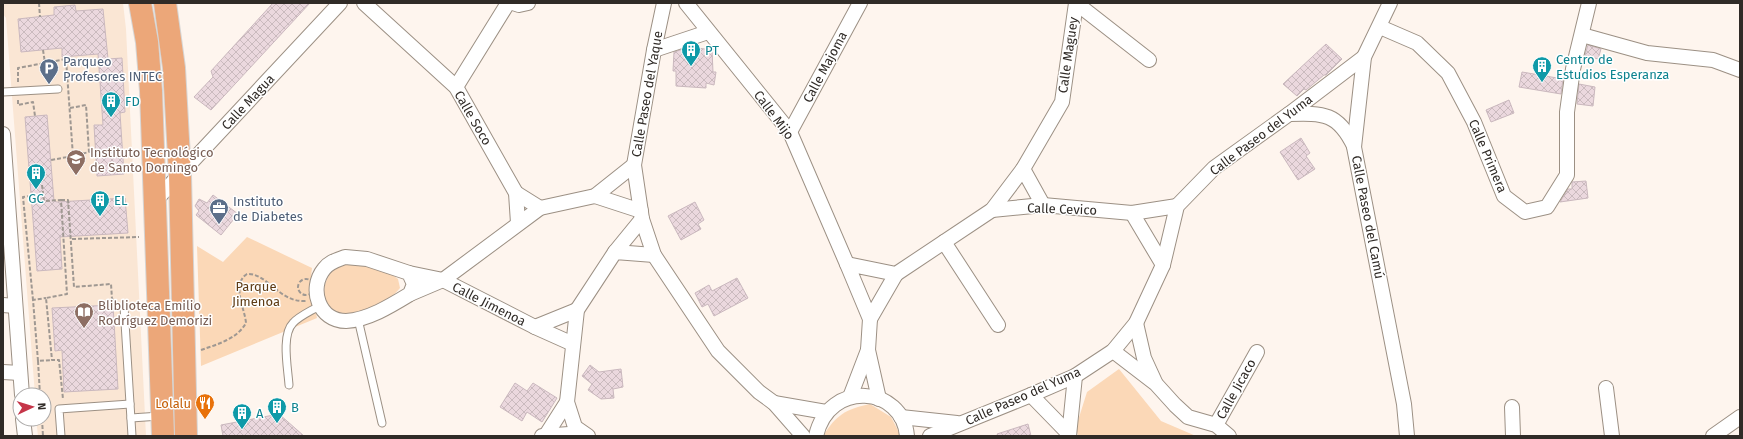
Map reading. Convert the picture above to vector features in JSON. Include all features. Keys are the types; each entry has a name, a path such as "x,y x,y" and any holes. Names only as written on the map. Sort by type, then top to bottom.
{"main road":[{"path":"140,3 148,56 156,200 163,426"},
{"path":"165,3 174,68 180,175 186,436"}],"street":[{"name":"Calle Magua","path":"156,200 340,3"},
{"name":"Calle Soco","path":"364,3 456,87 516,193 518,223"},
{"path":"456,87 508,3"},
{"path":"513,3 519,5 528,3"},
{"name":"Calle Paseo del Yaque","path":"664,3 654,50 634,165 641,215 654,255 718,350 759,392 774,403 803,436"},
{"name":"Calle Mijo","path":"686,3 790,132 847,264"},
{"name":"Calle Majoma","path":"790,132 860,3"},
{"path":"1076,3 1149,60"},
{"name":"Calle Maguey","path":"879,398 868,350 870,319 896,274 992,210 1023,169 1062,102 1076,3"},
{"name":"Calle Paseo del Camú","path":"1390,3 1380,27 1364,57 1354,147 1404,404 1407,436"},
{"path":"1589,3 1582,35 1647,53 1713,60 1740,70"},
{"name":"Calle Primera","path":"1380,27 1417,43 1448,73 1474,122 1504,196 1525,212 1547,207 1566,175 1567,112 1573,69 1582,35"},
{"path":"654,50 708,32"},
{"name":"Calle Paseo del Yuma","path":"930,436 1075,376 1113,351 1136,323 1163,265 1177,206 1214,168 1289,114 1364,57"},
{"path":"1289,114 1323,115 1339,124 1346,130 1354,147"},
{"path":"3,134 9,306 21,387"},
{"path":"443,280 540,208 595,196 634,165"},
{"path":"1023,169 1043,206"},
{"name":"Calle Soco","path":"516,193 540,208"},
{"path":"588,436 574,427 567,402 577,310 641,215 595,196"},
{"name":"Calle Cevico","path":"992,210 1043,206 1132,213 1177,206"},
{"path":"1132,213 1163,265"},
{"path":"944,242 998,325"},
{"path":"615,252 654,255"},
{"path":"345,257 367,259 408,273 414,284 410,294 384,308 358,319 345,321 334,319 326,315 318,303 317,286 323,270 335,260 345,257"},
{"path":"847,264 896,274"},
{"name":"Calle Maguey","path":"847,264 870,319"},
{"name":"Calle Jimenoa","path":"408,273 443,280 535,327 573,344"},
{"name":"Calle Jimenoa","path":"410,294 443,280"},
{"name":"Calle Jimenoa","path":"535,327 577,310"},
{"path":"1136,323 1144,358 1156,384"},
{"name":"Calle Maguey","path":"850,397 868,350"},
{"path":"1113,351 1156,384 1188,417 1216,425 1229,436"},
{"name":"Calle Jicaco","path":"1216,425 1257,352"},
{"path":"3,372 20,373"},
{"path":"1069,435 1075,376"},
{"path":"1606,388 1612,436"},
{"path":"816,436 819,424 826,412 837,402 850,397 865,395 879,398 891,406 901,417 907,436"},
{"path":"1031,395 1069,435"},
{"path":"544,435 567,402"},
{"name":"Calle Paseo del Yaque","path":"774,403 826,412"},
{"path":"1512,407 1514,436"},
{"name":"Calle Paseo del Yuma","path":"901,417 960,424"},
{"path":"1713,436 1740,417"},
{"path":"544,435 569,434 581,436"}],"lane":[{"path":"3,92 58,88"},
{"path":"289,385 286,340 288,330 293,322 318,303"},
{"path":"123,305 132,436"},
{"path":"358,319 382,423"},
{"path":"61,436 59,409 130,404"},
{"path":"131,418 163,426"}],"path":[{"path":"39,3 40,17"},
{"path":"43,50 45,63 66,59 73,156"},
{"path":"51,160 89,152 86,105 70,108"},
{"path":"42,185 44,201 68,200 72,239 74,287 110,284 112,299 123,305"},
{"path":"31,196 23,197 40,387"},
{"path":"33,300 67,294 61,200"},
{"path":"72,239 137,236 156,237"},
{"path":"183,356 233,337 242,329 246,323 240,292 240,283 243,276 247,274 257,276 290,300 318,303"},
{"path":"46,298 52,360"},
{"path":"38,361 59,360 63,400"}],"shaded area":[{"name":"Instituto Tecnológico de Santo Domingo","path":"3,3 123,3 126,29 146,436 38,436 37,427 52,427 52,387 34,387 6,18 3,14"}],"green space":[{"name":"Parque Jimenoa","path":"247,237 312,268 310,285 317,318 201,366 197,246 223,262"},
{"path":"354,262 390,273 398,279 400,288 387,300 374,308 342,315 334,311 325,300 324,287 334,267"},
{"path":"1119,369 1161,421 1196,436 1078,436 1076,427 1087,392"},
{"path":"870,404 891,417 901,436 823,436 832,423 842,414 854,408"}],"building":[{"path":"273,3 310,3 211,110 194,97 213,77 211,71"},
{"path":"75,5 76,11 103,9 108,59 122,58 125,112 120,113 124,174 97,176 94,125 103,125 98,54 62,57 62,48 21,52 18,19 54,15 54,7"},
{"path":"1326,44 1342,59 1326,75 1306,90 1304,89 1297,96 1283,84"},
{"path":"1588,45 1601,49 1598,59 1585,55"},
{"name":"PT","path":"690,47 712,50 713,72 716,72 714,85 706,83 706,88 676,86 676,71 673,71 674,52"},
{"name":"Centro de Estudios Esperanza","path":"1522,72 1563,79 1561,94 1519,87"},
{"path":"1579,84 1595,87 1593,106 1577,104"},
{"path":"1509,100 1514,113 1491,122 1486,110"},
{"path":"47,115 54,201 125,198 128,233 60,237 62,269 37,271 25,117"},
{"path":"1301,138 1310,153 1306,156 1315,169 1298,180 1280,152"},
{"path":"1586,181 1588,198 1560,202 1568,189 1572,189 1572,182"},
{"name":"Instituto de Diabetes","path":"213,195 238,214 221,235 196,215 199,211 195,206 199,199 207,203"},
{"path":"695,202 704,220 698,224 701,229 681,240 668,216"},
{"path":"737,278 748,298 714,316 708,304 702,307 695,293 709,285 712,291"},
{"name":"Bliblioteca Emilio Rodríguez Demorizi","path":"113,305 118,389 64,392 62,350 55,351 52,308"},
{"path":"590,365 599,372 621,369 623,387 613,389 614,398 601,399 588,390 592,384 582,376"},
{"path":"515,383 527,391 533,383 557,398 542,422 527,412 522,421 500,407"},
{"path":"279,414 304,436 223,436 221,425"},
{"path":"1028,424 1031,436 998,436 997,434"}],"place":[{"name":"PT","path":"691,67"},
{"name":"Centro de Estudios Esperanza","path":"1542,83"},
{"name":"Parqueo Profesores INTEC","path":"49,85"},
{"name":"FD","path":"111,118"},
{"name":"Instituto Tecnológico de Santo Domingo","path":"76,176"},
{"name":"GC","path":"36,190"},
{"name":"EL","path":"100,217"},
{"name":"Instituto de Diabetes","path":"219,225"},
{"name":"Bliblioteca Emilio Rodríguez Demorizi","path":"84,329"},
{"name":"Lolalu","path":"205,420"},
{"name":"B","path":"277,424"},
{"name":"A","path":"242,430"}]}
